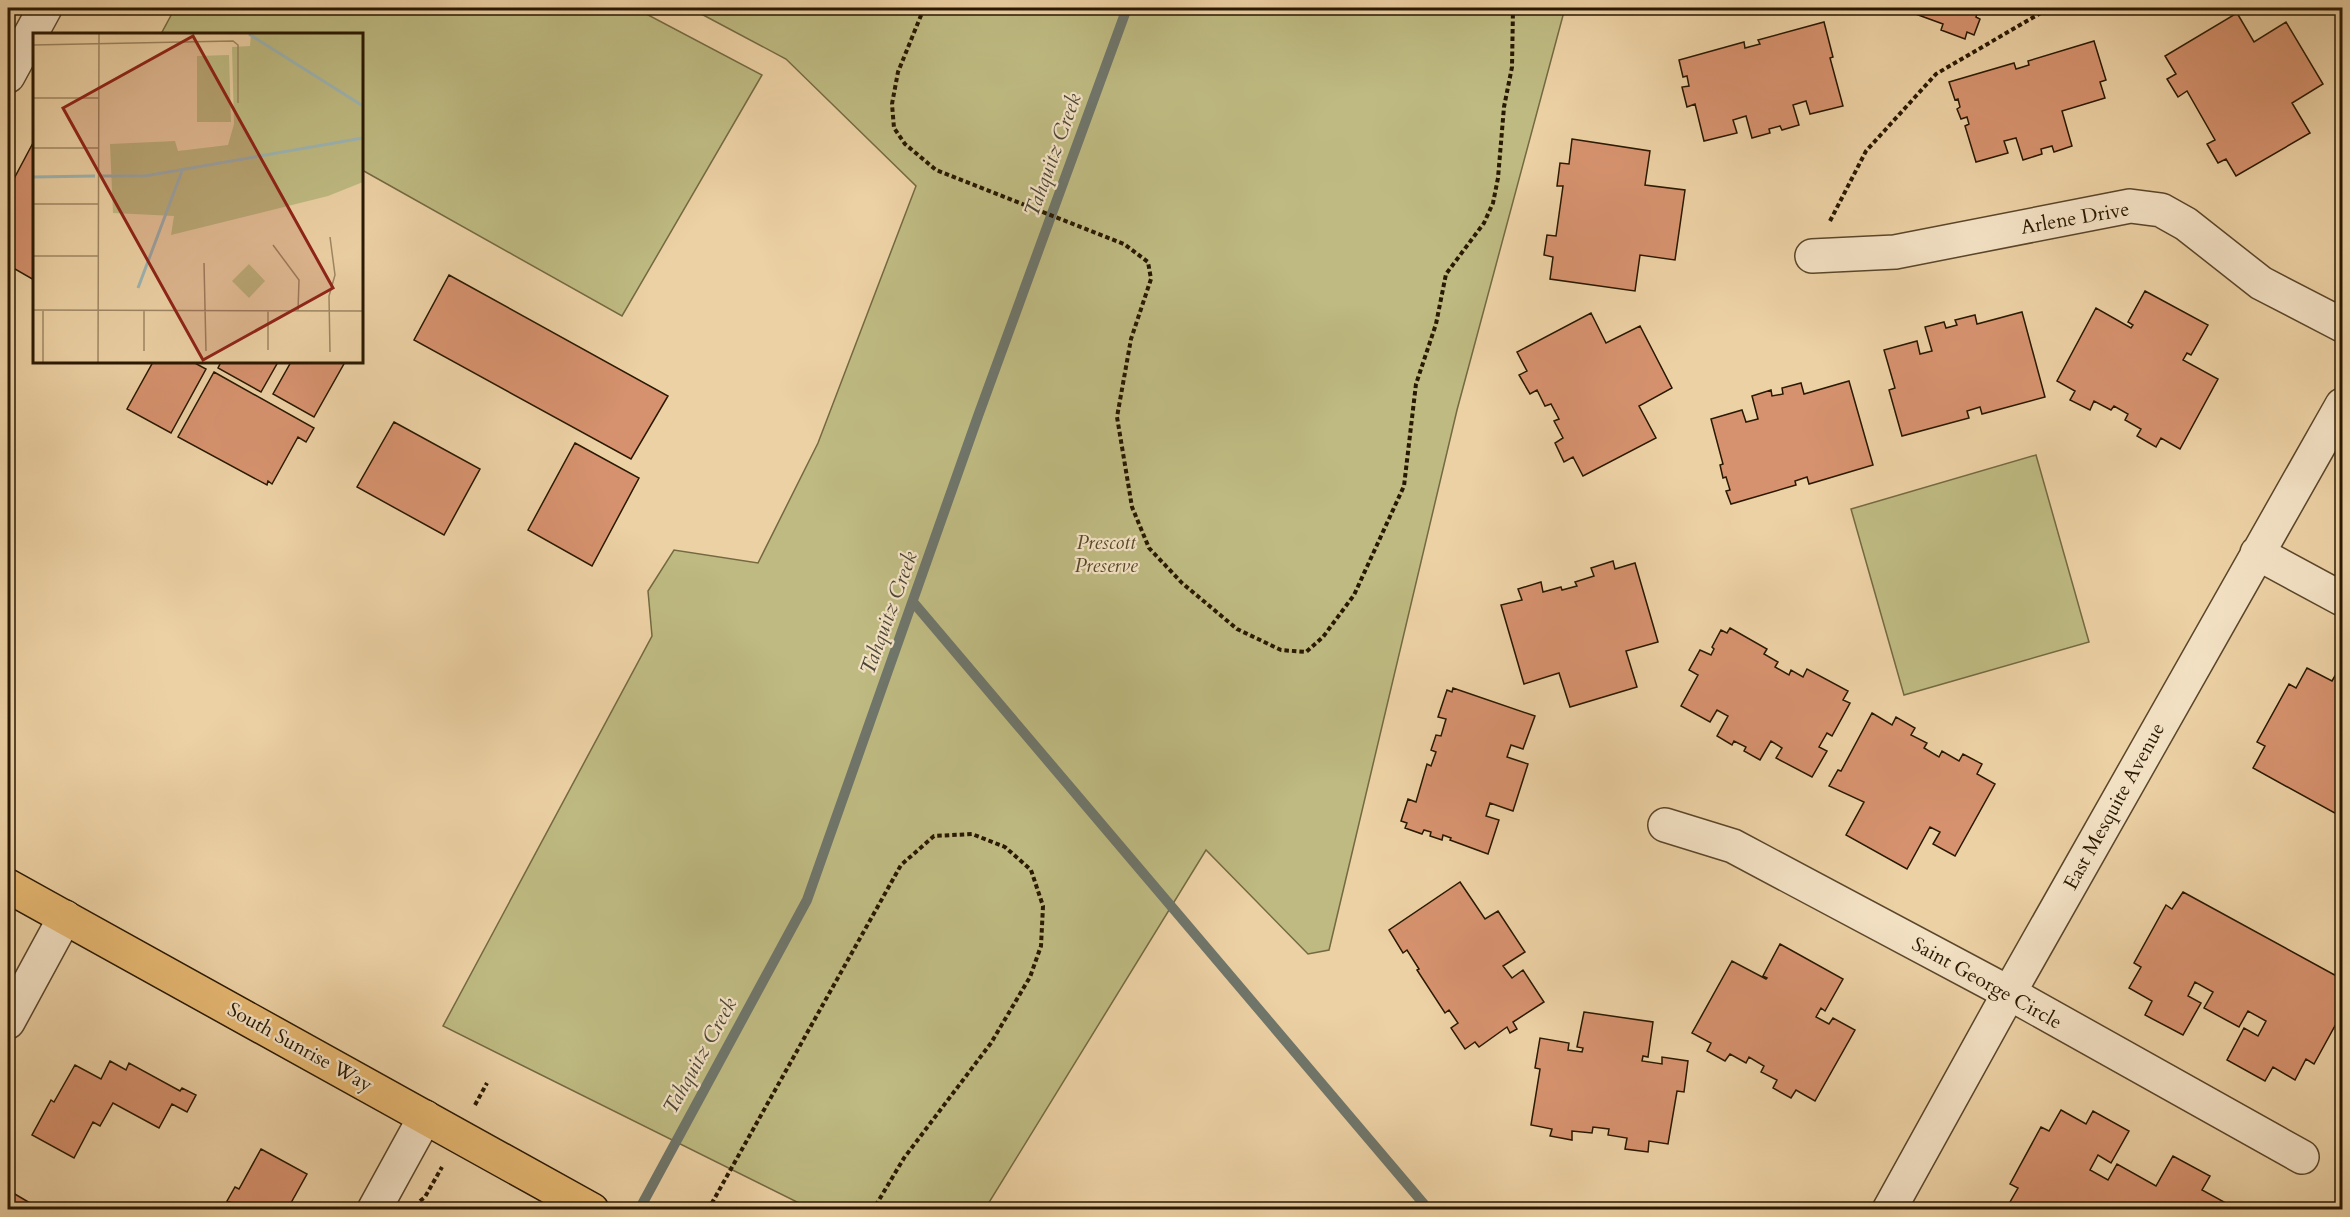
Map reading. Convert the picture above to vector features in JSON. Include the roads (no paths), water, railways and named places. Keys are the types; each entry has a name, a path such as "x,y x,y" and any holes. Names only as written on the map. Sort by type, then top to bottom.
{"main road":[{"name":"South Sunrise Way","path":"8,886 592,1209"}],"street":[{"path":"8,76 45,8"},
{"name":"Arlene Drive","path":"1812,256 1895,252 2130,206 2161,210 2186,224 2261,283 2343,325"},
{"name":"East Mesquite Avenue","path":"1889,1209 2257,553 2343,405"},
{"path":"2257,553 2343,599"},
{"name":"Saint George Circle","path":"1665,825 1733,846 2009,993 2302,1157"},
{"path":"8,1022 65,917"},
{"path":"374,1209 425,1117"}],"waterway":[{"name":"Tahquitz Creek","path":"639,1210 807,900 978,416 1127,8"},
{"path":"913,602 1429,1210"}],"park label":[{"name":"Prescott Preserve","path":"1106,554"}]}
